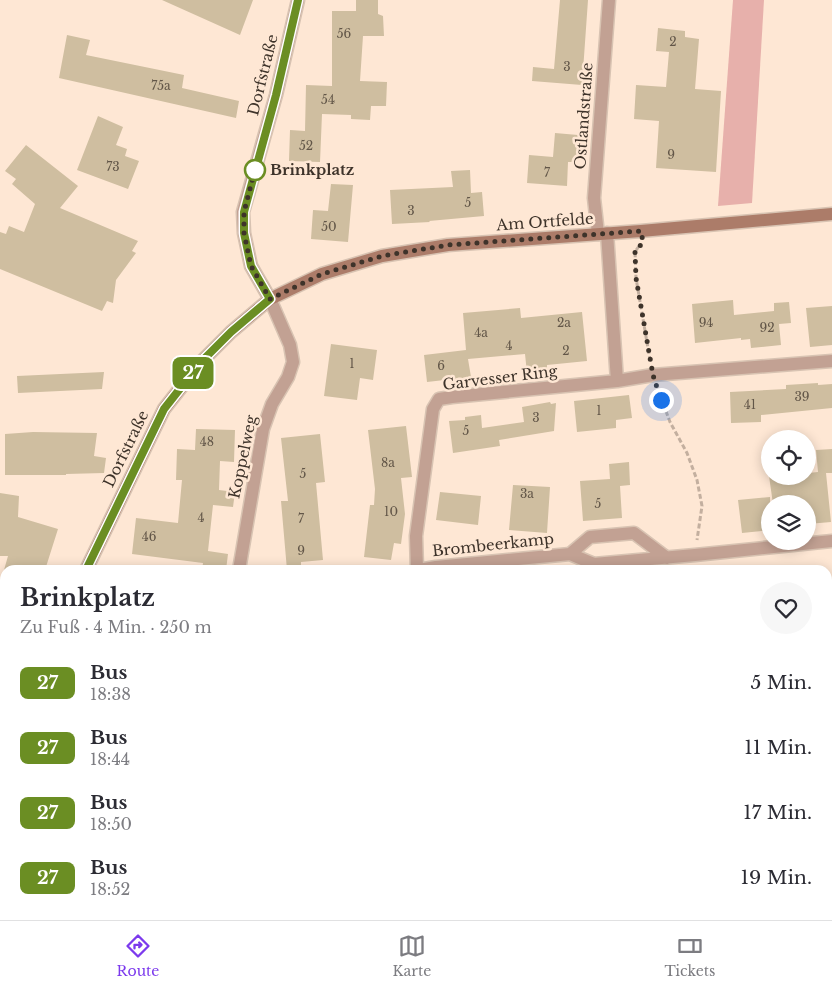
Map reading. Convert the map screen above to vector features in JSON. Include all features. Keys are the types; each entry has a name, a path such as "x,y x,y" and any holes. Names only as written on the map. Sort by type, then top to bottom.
{"street":[{"name":"Dorfstraße","path":"88,565 164,409 201,362 231,332 270,299 251,266 244,233 244,212 276,95 298,0"},
{"name":"Ostlandstraße","path":"602,234 594,198 609,0"},
{"name":"Am Ortfelde","path":"270,299 322,274 382,256 448,245 832,215"},
{"path":"602,234 617,381"},
{"name":"Koppelweg","path":"240,565 263,429 272,404 288,377 292,362 290,345 270,299"},
{"name":"Garvesser Ring","path":"418,565 416,536 422,487 433,409 439,399 617,381 653,375 832,361"},
{"name":"Brombeerkamp","path":"570,554 590,537 634,533 668,558"},
{"name":"Brombeerkamp","path":"457,565 570,554 594,564 832,541"}],"path":[{"path":"641,231 643,242 635,252 636,278 653,375 670,422 687,453 697,480 702,506 695,555"}],"shaded area":[{"path":"733,0 764,0 752,203 718,206"}],"building":[{"path":"162,0 253,0 240,35"},
{"path":"356,0 378,0 378,14 383,16 384,36 363,36 360,81 387,82 386,106 371,106 370,120 351,119 351,115 322,114 320,162 289,161 290,130 305,131 306,85 332,86 332,11 356,11"},
{"path":"560,0 588,0 582,85 532,81 533,67 554,69"},
{"path":"658,28 685,31 685,37 699,39 695,89 721,91 716,172 656,168 659,121 634,119 636,85 666,87 669,52 656,51"},
{"path":"67,35 90,40 86,55 184,75 182,88 239,101 236,118 59,78"},
{"path":"98,116 123,127 116,145 127,149 125,156 139,161 128,189 77,170"},
{"path":"555,133 578,135 577,162 568,162 567,186 527,183 529,155 553,157"},
{"path":"26,145 78,186 60,208 138,241 132,251 136,253 116,280 113,303 107,301 102,311 0,269 0,232 6,234 9,226 24,232 35,204 12,184 16,179 5,171"},
{"path":"470,170 471,193 482,192 484,216 392,224 390,190 453,187 451,171"},
{"path":"331,184 353,185 348,242 311,239 313,210 328,211"},
{"path":"733,300 734,315 774,311 774,303 789,302 791,323 779,324 781,345 751,348 750,339 741,340 741,338 695,343 692,304"},
{"path":"832,306 832,345 810,347 806,308"},
{"path":"520,308 521,318 582,312 587,361 547,365 547,371 527,373 525,354 468,359 471,377 427,382 424,355 466,350 463,313"},
{"path":"331,344 377,350 373,380 360,378 357,400 324,396"},
{"path":"104,372 102,389 18,393 17,376"},
{"path":"818,383 818,385 832,384 832,408 761,415 761,422 731,423 730,392 786,389 786,385"},
{"path":"629,395 632,418 616,420 616,428 577,432 574,401"},
{"path":"550,402 551,404 556,403 554,431 499,440 500,446 453,453 449,421 465,420 465,417 481,415 482,428 524,422 522,407"},
{"path":"406,426 412,477 401,478 405,514 401,544 394,543 391,560 364,557 370,505 374,505 375,489 368,430"},
{"path":"196,429 235,430 234,462 220,461 219,490 235,492 233,507 213,505 208,551 228,554 227,565 203,565 203,563 132,554 136,518 178,523 182,480 176,480 177,449 195,450"},
{"path":"33,432 97,433 94,456 106,458 104,473 5,475 5,434"},
{"path":"320,434 325,482 316,483 323,560 301,562 301,565 287,565 281,501 288,501 281,438"},
{"path":"832,449 832,473 826,473 831,522 816,523 816,495 772,495 770,485 816,485 816,472 818,472 816,450"},
{"path":"629,462 630,485 620,486 622,518 583,521 580,481 610,479 609,464"},
{"path":"513,485 550,487 547,533 509,530"},
{"path":"440,492 481,496 478,525 436,520"},
{"path":"0,493 19,496 18,517 58,529 47,565 5,565 8,556 0,556"},
{"path":"761,498 761,531 742,533 738,500"}],"bus line":[{"name":"27","path":"88,565 164,409 201,362 231,332 270,299 251,266 244,233 244,212 276,95 298,0"}],"place":[{"name":"Brinkplatz","path":"255,170"}],"route":[{"path":"255,170 257,162 244,212 244,233 251,266 270,299 322,274 382,256 448,245 641,231 643,242 635,252 636,278 653,375 661,400"}]}
